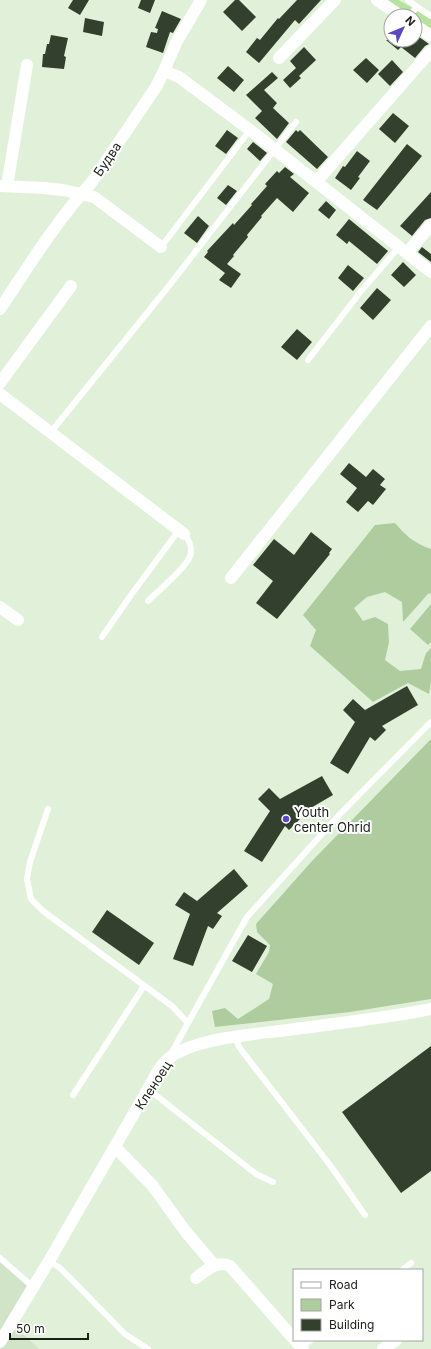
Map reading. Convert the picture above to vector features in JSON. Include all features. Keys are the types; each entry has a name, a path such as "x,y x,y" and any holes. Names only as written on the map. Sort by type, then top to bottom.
{"street":[{"name":"Будва","path":"0,309 36,255 81,194 92,182 156,87 176,43 201,0"},
{"path":"279,58 335,0"},
{"path":"377,0 389,8"},
{"path":"316,182 431,51"},
{"path":"27,65 3,186 43,188 94,197 161,247"},
{"path":"164,71 178,77 250,130 431,272"},
{"path":"403,250 431,225"},
{"path":"0,383 71,286"},
{"path":"231,578 431,326"},
{"path":"0,394 182,532"},
{"path":"0,607 18,620"},
{"name":"Кленоец","path":"0,1342 49,1261 148,1089 168,1059 183,1050 213,1040 397,1016 431,1009"},
{"path":"115,1147 152,1185 186,1232 214,1265"},
{"path":"196,1278 214,1265 225,1264 234,1269 278,1322 293,1336"},
{"path":"383,1349 395,1341"}],"lane":[{"path":"408,0 416,8"},
{"path":"51,432 168,287 296,122"},
{"path":"161,247 250,130"},
{"path":"308,360 362,290 403,250"},
{"path":"102,637 131,595 182,532 189,540 191,549 189,560 148,601"},
{"path":"168,1059 247,917 340,814 431,722"},
{"path":"48,810 30,862 27,878 31,899 43,911 172,1006 188,1023"},
{"path":"73,1095 144,986"},
{"path":"235,1037 239,1047 330,1165 365,1215"},
{"path":"148,1089 246,1167 256,1174 273,1182"},
{"path":"0,1258 33,1287"},
{"path":"49,1261 60,1268 125,1334 138,1341 148,1349"},
{"path":"403,1269 411,1263"}],"shaded area":[{"path":"0,1256 33,1287 11,1323 39,1349 0,1349"}],"green space":[{"path":"395,523 411,539 431,549 431,593 428,594 403,622 402,602 385,592 367,597 354,608 363,621 375,617 388,624 389,642 385,660 400,671 421,669 426,653 431,648 431,681 429,694 408,683 373,702 310,646 316,630 303,615 375,525"},
{"path":"431,604 431,642 428,645 410,629"},
{"path":"431,739 431,999 350,1012 215,1027 212,1011 225,1008 238,1019 269,999 273,984 256,974 269,952 270,945 257,932 256,924 312,861"}],"building":[{"path":"73,0 89,0 80,15 68,8"},
{"path":"141,0 155,0 150,13 138,8"},
{"path":"235,0 239,0 256,17 242,31 223,12"},
{"path":"297,0 321,0 299,24 295,20 259,63 246,52 257,38 260,40 278,18 279,19"},
{"path":"162,11 181,19 173,33 170,32 163,53 146,47 151,32 157,33 158,29 155,28"},
{"path":"85,18 104,22 102,36 83,32"},
{"path":"51,35 68,38 64,56 66,57 64,69 42,67 43,54 45,54"},
{"path":"423,40 429,44 425,46 415,58 402,48 423,48"},
{"path":"304,47 316,60 299,76 301,78 290,88 283,80 296,68 290,61"},
{"path":"366,58 379,70 367,83 353,70"},
{"path":"392,60 403,72 390,86 378,74"},
{"path":"228,66 244,80 234,92 217,78"},
{"path":"272,72 278,78 264,90 277,103 273,108 289,123 277,139 255,118 262,111 246,95"},
{"path":"393,113 409,126 395,143 379,129"},
{"path":"227,130 238,138 226,154 215,146"},
{"path":"296,130 298,132 300,130 328,157 317,169 286,142"},
{"path":"253,142 267,153 260,161 247,149"},
{"path":"407,144 422,156 377,210 363,200"},
{"path":"357,151 370,161 358,177 360,178 351,190 335,178 343,166 345,167"},
{"path":"285,167 294,174 290,177 309,193 293,212 277,198 261,216 262,217 247,235 248,237 227,264 241,274 231,288 219,280 225,273 204,257 208,252 207,251 252,205 251,204 267,186 265,184 277,171 279,173"},
{"path":"228,185 237,191 226,205 217,198"},
{"path":"431,192 431,218 425,220 412,236 400,226"},
{"path":"326,201 336,210 329,219 318,210"},
{"path":"198,216 209,226 197,243 184,233"},
{"path":"349,219 388,251 377,264 349,241 347,244 336,235"},
{"path":"422,247 431,254 431,262 418,252"},
{"path":"403,262 416,275 404,287 391,275"},
{"path":"348,265 364,278 353,291 338,278"},
{"path":"377,288 391,300 373,320 360,308"},
{"path":"297,329 312,342 297,360 281,347"},
{"path":"349,463 366,477 373,469 385,479 380,485 386,489 373,505 368,501 358,512 346,502 357,488 340,474"},
{"path":"311,532 332,549 329,553 330,554 277,619 256,603 273,581 253,565 274,539 294,555"},
{"path":"407,686 418,705 382,726 386,730 375,741 370,737 348,774 330,763 355,722 343,710 353,699 365,710"},
{"name":"Youth center Ohrid","path":"322,776 333,795 297,816 300,819 289,830 285,826 262,862 244,851 270,811 258,799 269,788 280,799"},
{"path":"234,869 248,886 217,913 222,916 213,929 208,926 193,966 173,959 190,914 175,905 184,892 197,901"},
{"path":"107,910 154,943 139,965 92,932"},
{"path":"248,935 267,946 252,972 232,961"},
{"path":"431,1046 431,1171 401,1193 342,1112"}],"waterway":[{"path":"388,0 402,8"},
{"path":"423,21 431,26"}],"place":[{"name":"Youth center Ohrid","path":"286,819"}]}
